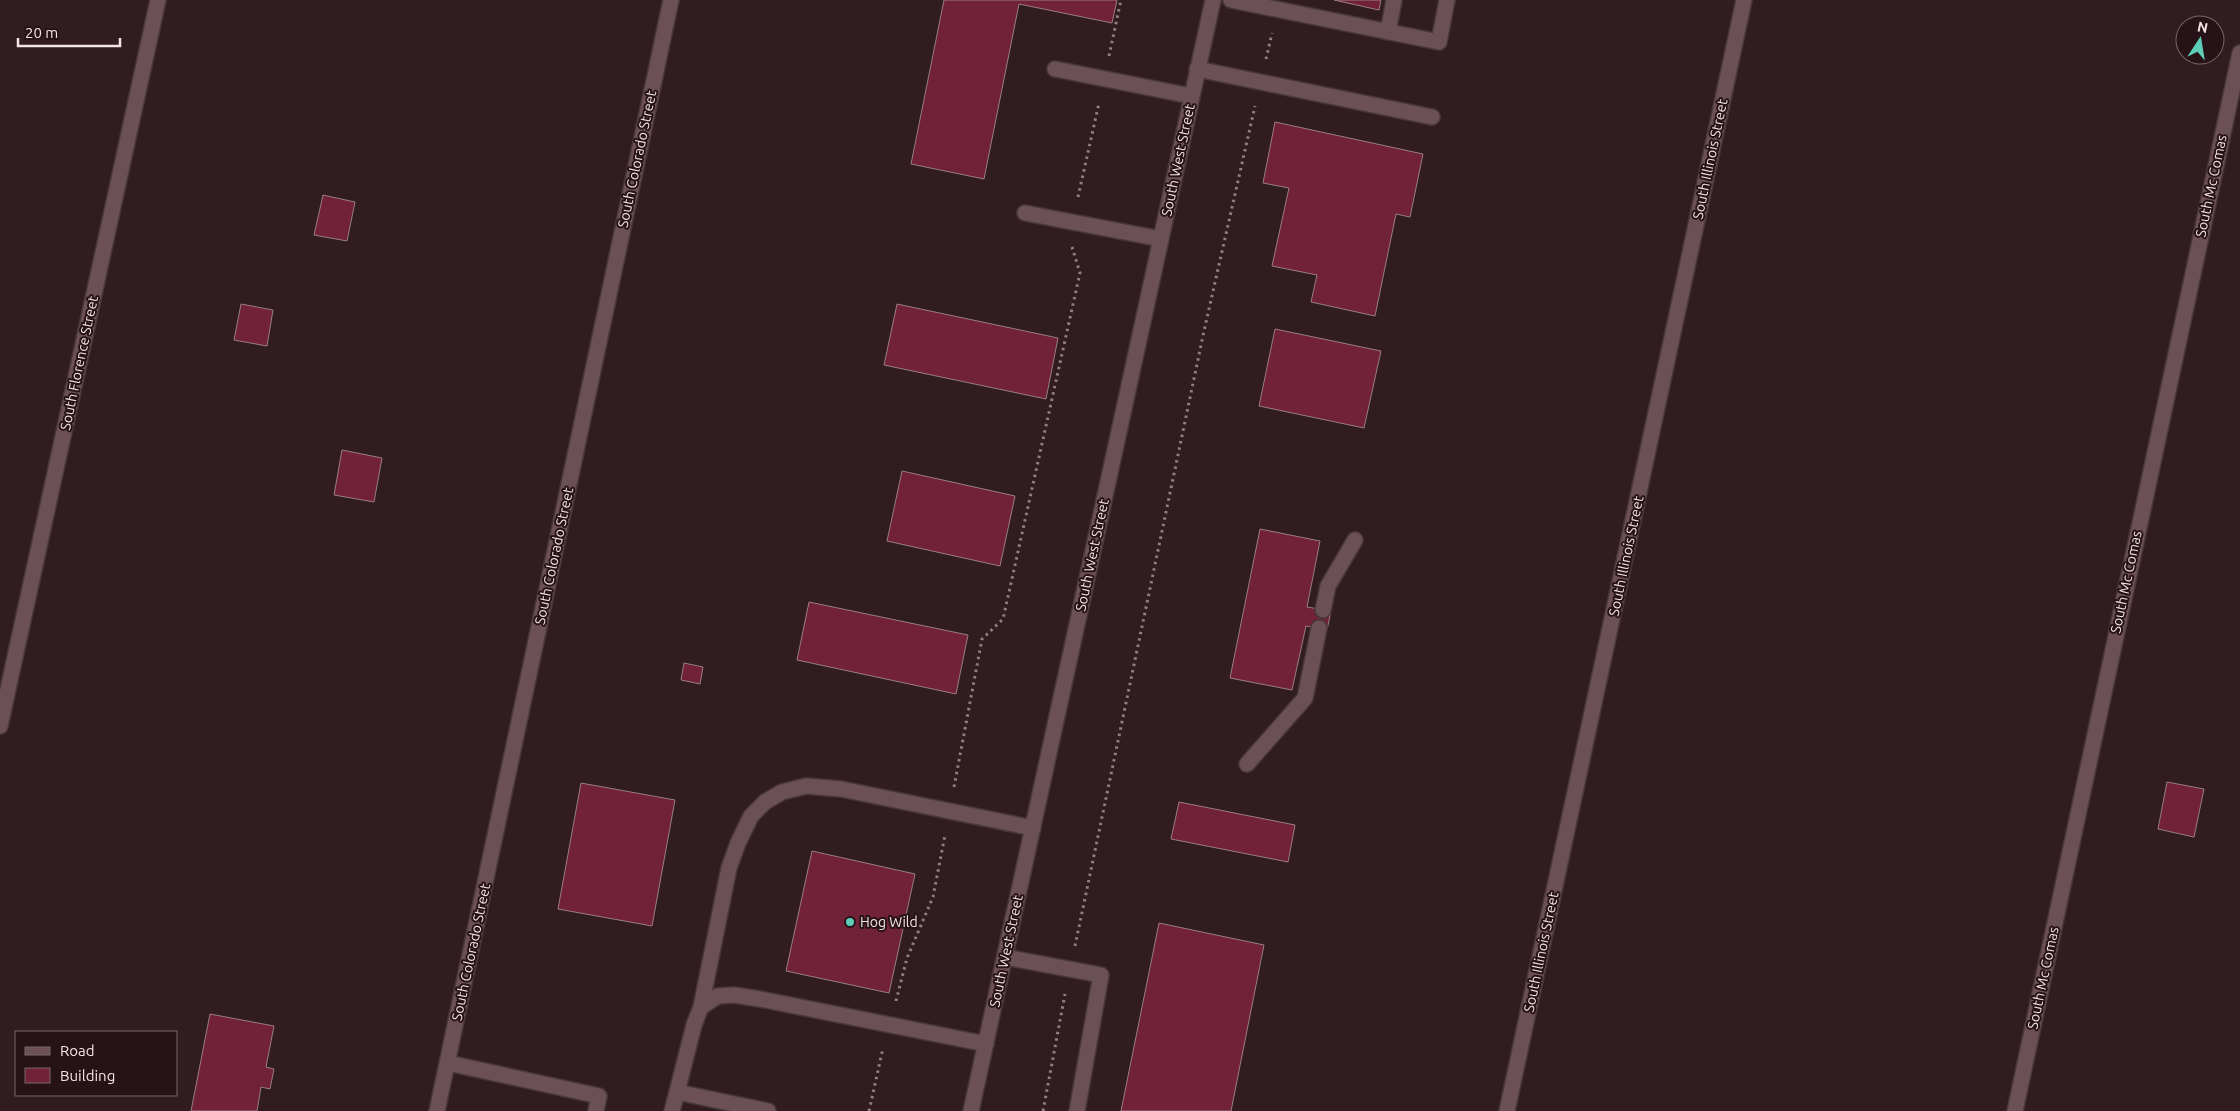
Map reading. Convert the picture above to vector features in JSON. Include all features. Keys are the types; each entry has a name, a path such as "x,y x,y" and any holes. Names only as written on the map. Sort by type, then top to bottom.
{"street":[{"name":"South Florence Street","path":"0,726 158,0"},
{"name":"South Colorado Street","path":"437,1111 670,0"},
{"name":"South West Street","path":"971,1111 1213,0"},
{"path":"1231,0 1439,42 1448,0"},
{"path":"1388,32 1394,0"},
{"name":"South Illinois Street","path":"1507,1111 1744,0"},
{"name":"South Mc Comas","path":"2014,1111 2240,53"},
{"path":"1055,69 1191,96"},
{"path":"1197,69 1432,118"},
{"path":"1025,213 1161,239"},
{"path":"1323,610 1328,586 1355,540"},
{"path":"1247,764 1304,698 1319,628"},
{"path":"672,1111 694,1025 701,1007 729,868 751,816 764,802 782,792 806,786 841,788 1033,828"},
{"path":"1005,957 1101,975 1077,1111"},
{"path":"701,1007 718,996 734,995 986,1044"},
{"path":"448,1063 599,1096 596,1111"},
{"path":"677,1092 768,1111"}],"path":[{"path":"869,1111 907,958 933,897 982,639 1003,619 1080,273 1069,238 1121,0"},
{"path":"1043,1111 1070,969 1204,331 1277,9"}],"building":[{"path":"944,0 1117,0 1112,23 1019,4 984,179 911,164"},
{"path":"1334,0 1381,0 1379,10"},
{"path":"1275,122 1423,154 1410,217 1396,214 1375,316 1311,302 1317,275 1272,266 1289,188 1263,183"},
{"path":"323,195 355,202 347,241 314,235"},
{"path":"241,304 273,310 267,346 234,340"},
{"path":"897,304 1058,338 1046,399 884,365"},
{"path":"1275,329 1381,351 1364,428 1259,406"},
{"path":"342,450 382,458 374,502 334,495"},
{"path":"902,471 1015,496 1000,566 887,541"},
{"path":"1260,529 1320,541 1307,607 1331,611 1327,630 1306,626 1292,690 1230,678"},
{"path":"809,602 968,635 956,694 797,660"},
{"path":"684,663 703,667 700,684 681,680"},
{"path":"2167,782 2204,789 2194,837 2158,829"},
{"path":"581,783 675,800 652,926 558,909"},
{"path":"1179,802 1295,825 1288,862 1171,839"},
{"name":"Hog Wild","path":"812,851 915,874 889,993 786,971"},
{"path":"1159,923 1264,945 1231,1111 1121,1111"},
{"path":"210,1014 274,1026 266,1067 274,1069 270,1089 261,1087 257,1111 191,1111"}],"place":[{"name":"Hog Wild","path":"850,922"}]}
